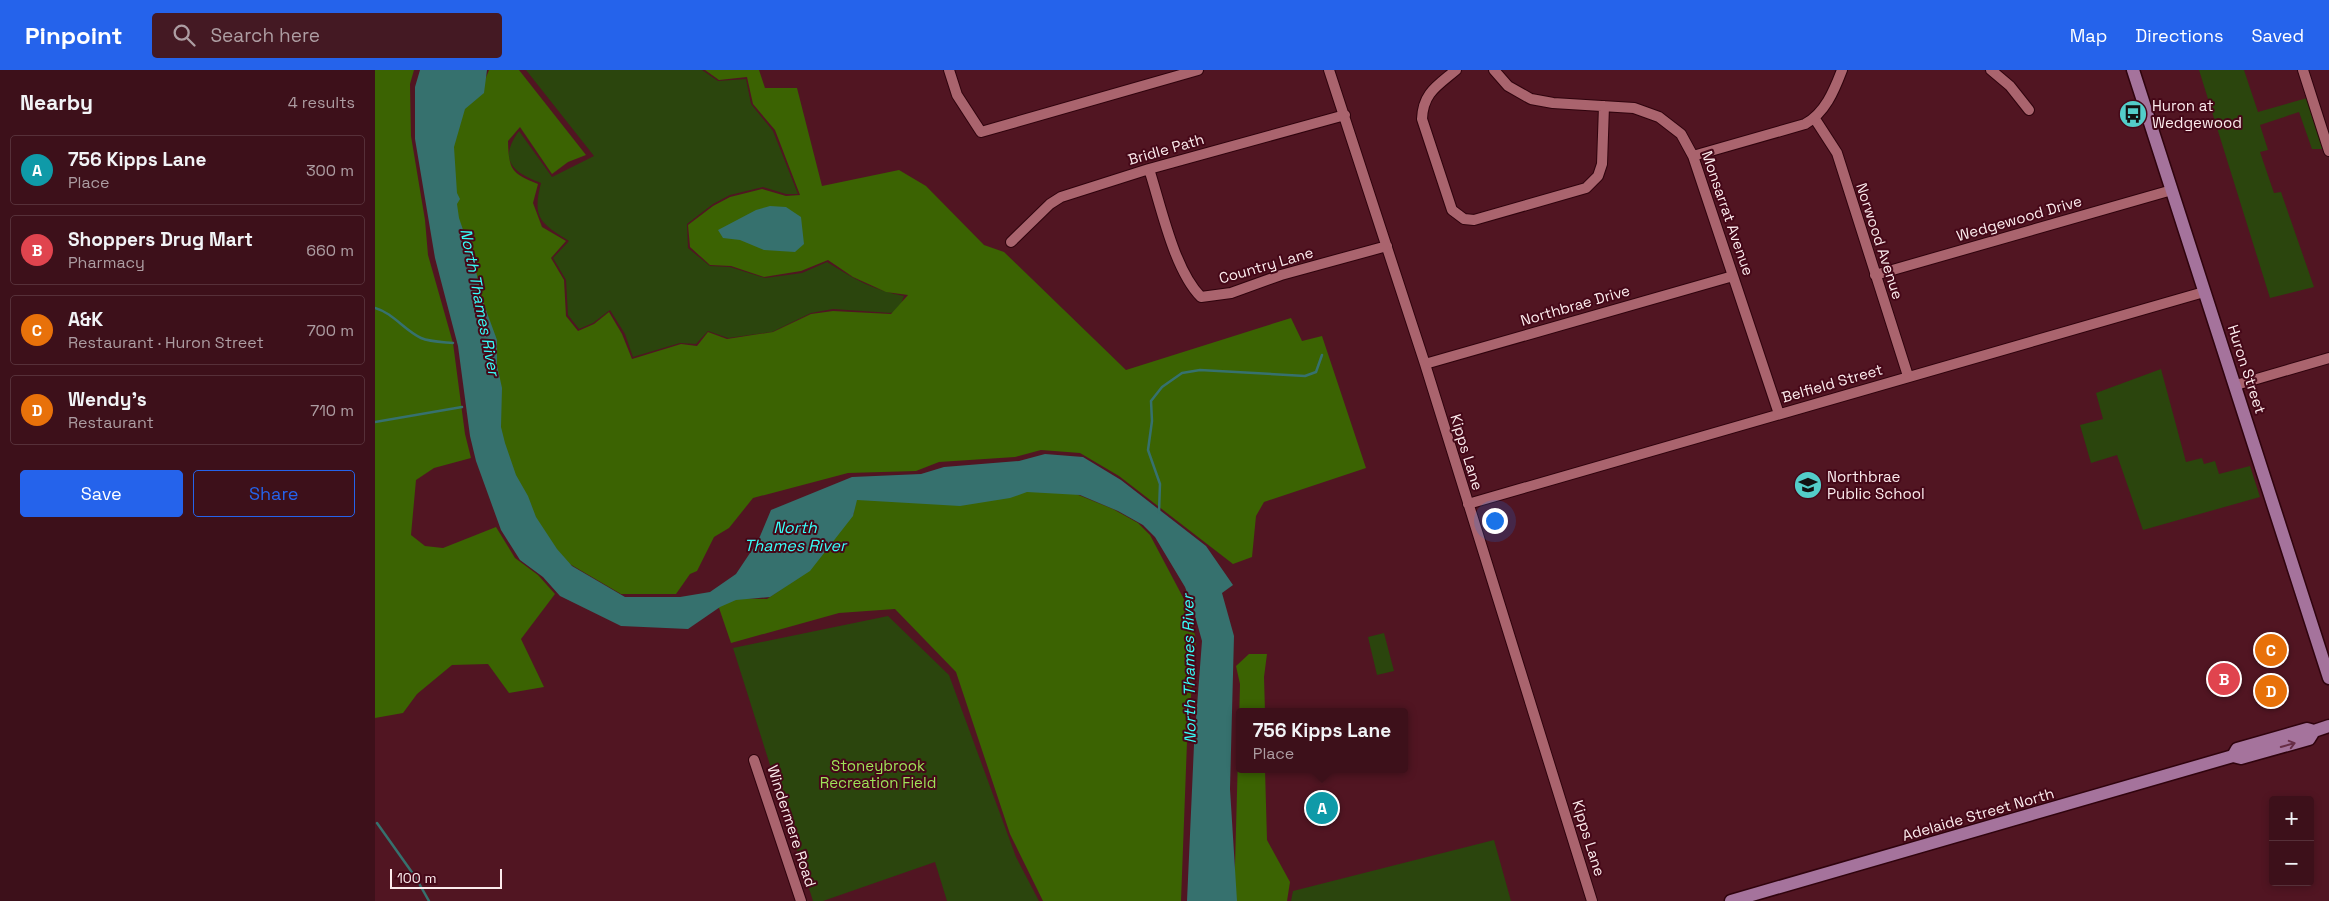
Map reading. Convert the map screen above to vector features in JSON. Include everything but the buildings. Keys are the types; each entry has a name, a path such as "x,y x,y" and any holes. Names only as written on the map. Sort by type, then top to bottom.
{"main road":[{"name":"Huron Street","path":"2133,70 2329,678"},
{"name":"Adelaide Street North","path":"1731,901 2233,756 2237,749 2307,729 2314,731 2329,726"}],"street":[{"path":"949,70 957,95 981,132 1198,70"},
{"name":"Kipps Lane","path":"1329,70 1425,364 1592,901"},
{"path":"1456,70 1431,91 1423,104 1422,119 1452,210 1464,219 1474,220 1585,188 1599,176 1602,164 1604,106"},
{"name":"Monsarrat Avenue","path":"1494,70 1508,86 1531,99 1553,103 1634,108 1659,117 1681,134 1693,156 1779,414"},
{"path":"1693,156 1805,124 1815,119 1834,91 1842,70"},
{"path":"1991,70 2010,86 2029,110"},
{"path":"2303,70 2329,152"},
{"name":"Bridle Path","path":"1011,242 1057,199 1149,169 1345,115"},
{"name":"Norwood Avenue","path":"1815,119 1837,153 1908,376"},
{"name":"Country Lane","path":"1149,169 1180,262 1192,288 1201,297 1231,293 1281,275 1387,246"},
{"name":"Wedgewood Drive","path":"1875,275 2172,190"},
{"name":"Northbrae Drive","path":"1425,364 1733,276"},
{"name":"Belfield Street","path":"1468,504 2204,292"},
{"path":"2236,385 2329,358"},
{"name":"Windermere Road","path":"754,760 801,901"}],"green space":[{"path":"375,70 414,70 410,84 411,136 425,220 428,255 453,343 465,434 471,458 434,468 416,480 411,535 425,546 443,548 496,527 515,558 538,575 555,594 521,639 544,687 509,693 488,664 452,665 417,694 403,713 375,718"},
{"path":"489,70 519,70 586,155 568,162 552,174 520,127 508,141 509,158 513,169 522,177 538,184 533,203 542,227 566,241 551,258 564,280 566,316 578,331 594,324 609,312 622,334 632,359 681,344 697,346 708,332 727,339 773,332 811,314 833,311 891,314 908,295 886,292 853,277 828,260 801,271 764,277 731,266 710,265 690,247 688,225 713,206 730,197 762,189 786,196 800,195 775,130 753,104 747,77 719,80 705,70 759,70 765,88 797,88 822,186 899,170 926,186 984,245 1004,252 1126,370 1291,318 1302,341 1322,336 1366,468 1264,502 1256,516 1252,557 1233,564 1119,476 1080,453 1041,450 1015,457 939,462 916,471 848,473 753,498 729,528 714,537 697,571 690,574 676,594 621,594 568,563 554,546 532,514 513,472 502,440 479,296 455,215 451,144 462,106 481,90"},
{"path":"526,70 702,70 718,81 746,79 751,104 773,131 798,194 786,194 763,187 730,195 713,204 687,224 688,248 710,266 730,267 765,278 802,273 827,262 864,283 883,291 904,296 899,309 891,313 833,309 811,313 772,332 728,338 708,331 696,344 680,343 633,357 625,334 610,310 593,323 579,329 568,315 566,280 553,258 569,241 551,229 541,218 537,204 541,183 522,174 511,164 509,150 519,131 552,177 594,156"},
{"path":"2199,70 2244,70 2258,112 2307,98 2323,149 2312,149 2299,112 2260,125 2268,150 2260,152 2274,193 2281,192 2314,287 2270,298"},
{"path":"2161,369 2186,462 2202,458 2204,464 2215,461 2219,474 2250,466 2260,497 2143,530 2117,455 2091,463 2080,425 2103,419 2096,393"},
{"path":"1023,491 1076,494 1113,509 1138,523 1150,535 1186,603 1196,639 1187,742 1181,901 1043,901 1010,834 956,672 895,609 839,613 731,643 718,605 733,598 767,599 808,571 854,513 853,499"},
{"name":"Stoneybrook Recreation Field","path":"888,616 949,675 1016,857 1039,901 947,901 935,862 823,901 813,901 733,648"},
{"path":"1384,633 1394,671 1377,675 1368,637"},
{"path":"1249,654 1267,654 1264,677 1265,708 1239,708 1240,684 1236,666"},
{"path":"1238,773 1265,773 1267,840 1290,882 1287,901 1234,901"},
{"path":"1494,840 1511,901 1291,901 1293,891"}],"water":[{"name":"North Thames River","path":"420,70 487,70 484,93 465,109 454,147 457,193 460,199 457,204 459,218 474,262 482,299 497,340 497,365 502,388 501,427 505,443 516,475 528,496 536,517 557,549 572,566 625,597 680,597 710,592 736,574 758,541 771,510 852,477 921,474 944,467 1019,461 1045,454 1083,457 1121,480 1206,546 1233,585 1222,593 1234,636 1230,789 1237,901 1187,901 1194,745 1202,641 1185,587 1155,537 1143,525 1118,511 1080,495 1027,492 1010,498 960,506 857,500 853,516 810,571 770,597 736,600 720,607 688,629 621,626 560,596 543,577 520,560 501,530 476,461 470,436 458,346 435,258 415,139 415,87"},
{"path":"770,206 786,207 801,217 804,244 795,252 764,250 740,240 723,238 718,230 756,210"}],"waterway":[{"path":"375,308 381,310 421,338 453,343"},
{"path":"1159,512 1160,484 1148,450 1152,421 1151,401 1162,387 1182,373 1200,370 1305,376 1316,372 1322,355"},
{"path":"375,422 462,407"},
{"path":"377,823 416,878 429,901"}],"place":[{"name":"Huron at Wedgewood","path":"2133,114"},
{"name":"Northbrae Public School","path":"1808,485"},
{"name":"A&K","path":"2271,650"},
{"name":"Shoppers Drug Mart","path":"2224,679"},
{"name":"Wendy's","path":"2271,691"},
{"name":"756 Kipps Lane","path":"1322,808"}]}
